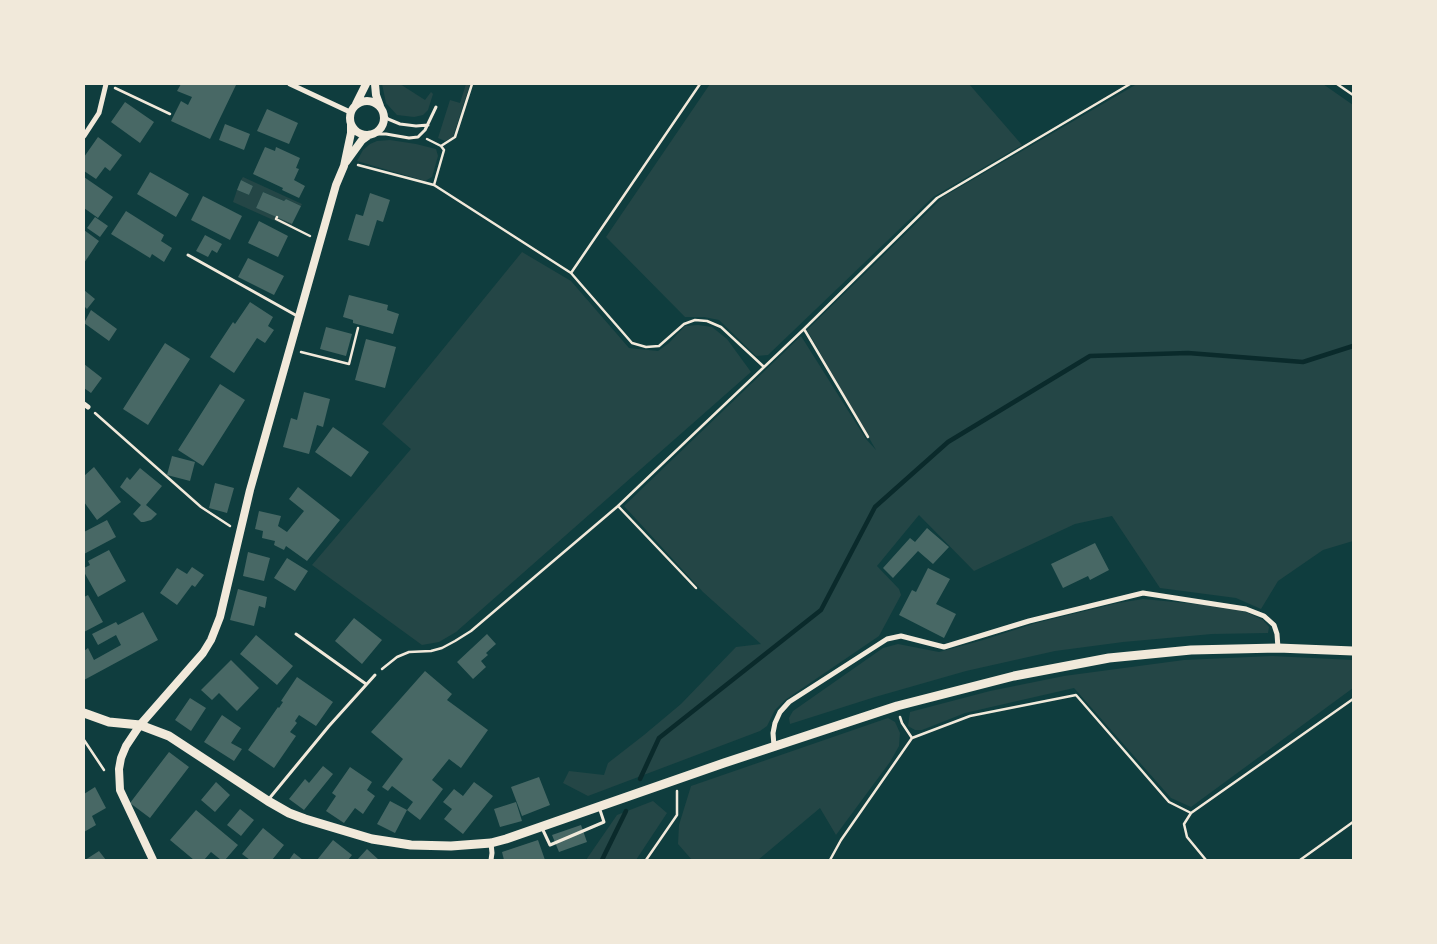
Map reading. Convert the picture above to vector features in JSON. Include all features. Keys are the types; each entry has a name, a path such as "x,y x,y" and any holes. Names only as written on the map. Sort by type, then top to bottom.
{"main road":[{"path":"84,713 109,722 140,725 169,736 268,801 289,813 305,819 372,839 431,846 451,846 491,843 896,706 1014,676 1109,658 1191,650 1278,648 1353,651"}],"street":[{"path":"84,136 99,113 106,84"},
{"path":"290,84 350,112"},
{"path":"153,860 124,800 118,781 121,758 126,746 140,725 189,671 211,640 220,617 240,531 320,241 336,185 344,166 351,134 350,112 366,84"},
{"path":"344,166 362,140 381,128 384,121 376,95 375,84"},
{"path":"355,105 366,100 374,102 382,110"},
{"path":"351,125 358,133 370,135"},
{"path":"774,746 773,733 775,723 780,712 788,702 887,639 901,636 944,647 1029,621 1143,593 1246,609 1264,616 1274,625 1278,648"},
{"path":"491,843 491,860"}],"lane":[{"path":"370,135 386,134 409,138 418,136 422,134 436,107"},
{"path":"382,110 388,119 400,124 416,126 428,124"},
{"path":"188,255 299,317"},
{"path":"296,634 366,684"},
{"path":"268,801 329,726 375,675"},
{"path":"542,827 550,844 604,822 599,807"}],"path":[{"path":"106,84 170,114"},
{"path":"441,146 455,138 472,84"},
{"path":"571,273 700,84"},
{"path":"375,675 397,657 409,652 442,648 471,631 618,506 804,329 937,198 1130,84"},
{"path":"1337,84 1353,94"},
{"path":"422,134 426,139 441,146 444,150 434,185"},
{"path":"344,166 356,165 434,185 571,273 632,343 646,347 659,346 684,324 695,320 707,321 721,327 764,367"},
{"path":"277,217 276,220 320,241"},
{"path":"290,350 349,364 358,328"},
{"path":"804,329 868,438"},
{"path":"86,406 202,507 221,521 240,531"},
{"path":"618,506 696,588"},
{"path":"830,860 841,840 912,738 970,716 1076,695 1169,802 1191,812"},
{"path":"1206,860 1187,837 1184,824 1191,812 1353,698"},
{"path":"896,706 902,724 912,738"},
{"path":"84,740 104,770"},
{"path":"646,860 677,815 676,780"},
{"path":"1300,860 1353,822"}],"shaded area":[{"path":"382,84 400,84 425,100 431,92 433,94 428,110 423,115 414,117 397,115 386,103"},
{"path":"466,84 470,84 453,137 445,141 438,138 450,100 460,103"},
{"path":"710,84 969,84 1022,145 933,197 768,355 756,356 719,320 704,317 685,317 606,237"},
{"path":"1137,84 1323,84 1353,105 1353,541 1323,550 1278,581 1261,609 1236,598 1160,588 1112,516 1075,524 974,571 919,515 877,566 899,589 901,595 879,636 785,700 775,710 767,726 760,731 588,796 563,783 569,771 604,775 608,763 681,704 736,647 761,644 703,592 624,506 801,336 866,439 876,450 807,330 943,197"},
{"path":"390,140 436,149 438,156 432,177 425,181 357,161 363,150 370,144 377,141"},
{"path":"243,177 302,204 301,206 286,199 284,201 263,192 256,208 292,224 291,228 233,202 237,190 249,195 253,186 241,180"},
{"path":"522,252 571,281 629,348 658,351 669,343 685,326 712,327 727,339 751,372 456,632 439,642 422,645 312,565 411,449 382,424"},
{"path":"1143,599 1228,607 1246,612 1263,620 1269,627 1268,633 1212,634 1123,642 1055,651 966,671 790,724 789,718 793,711 883,648 898,644 939,652 1036,623 1118,603"},
{"path":"1272,656 1353,660 1353,688 1191,807 1171,798 1074,688 965,713 922,730 915,730 908,726 910,712 990,691 1064,676 1184,660"},
{"path":"888,718 895,722 900,733 899,746 890,762 836,835 820,808 758,860 692,860 678,844 679,825 691,786"},
{"path":"653,801 667,813 636,860 586,860 617,815"}],"building":[{"path":"181,84 236,85 210,139 171,121 181,101 188,105 192,97 177,91"},
{"path":"125,102 154,122 140,143 111,122"},
{"path":"267,109 298,123 289,144 257,131"},
{"path":"225,124 250,134 244,150 219,140"},
{"path":"98,137 122,155 110,171 105,167 96,179 84,171 84,157"},
{"path":"265,147 275,151 276,147 300,158 296,168 299,169 294,180 305,186 299,198 253,174"},
{"path":"150,172 189,194 176,217 137,194"},
{"path":"84,177 113,197 98,218 84,208"},
{"path":"241,180 253,186 249,195 237,190"},
{"path":"263,192 301,206 292,224 256,208"},
{"path":"370,193 390,200 383,222 377,220 369,246 348,240 356,214 363,216"},
{"path":"203,196 242,216 230,240 191,220"},
{"path":"126,211 164,235 161,241 172,248 164,262 152,254 150,258 111,234"},
{"path":"95,217 108,226 100,237 87,228"},
{"path":"259,221 288,236 278,257 248,243"},
{"path":"84,230 99,241 84,263"},
{"path":"205,235 222,244 217,253 212,250 208,257 196,251"},
{"path":"248,258 284,276 274,295 238,277"},
{"path":"84,290 95,299 87,309 84,306"},
{"path":"349,295 388,305 387,310 399,314 393,334 353,323 353,320 343,317"},
{"path":"250,302 273,317 268,326 274,330 265,343 257,338 234,373 210,357 233,322 235,324"},
{"path":"91,310 117,329 109,341 84,323"},
{"path":"326,327 352,334 346,356 320,349"},
{"path":"366,339 396,347 385,388 355,380"},
{"path":"165,343 190,359 148,425 123,409"},
{"path":"84,364 102,378 91,393 84,388"},
{"path":"220,384 245,400 203,466 178,450"},
{"path":"304,392 330,399 323,427 317,425 309,454 283,447 291,418 297,420"},
{"path":"333,427 369,452 351,477 315,452"},
{"path":"172,456 195,462 190,481 167,475"},
{"path":"94,467 121,502 97,520 84,502 84,476"},
{"path":"140,468 162,486 146,505 157,514 151,520 144,522 141,522 133,514 141,505 120,487 127,477 130,480"},
{"path":"215,483 234,488 227,513 209,508"},
{"path":"298,487 340,520 307,561 286,546 284,550 274,545 275,541 262,538 263,531 255,529 259,511 281,516 278,526 287,532 304,511 289,499"},
{"path":"107,520 116,537 84,554 84,532"},
{"path":"927,528 949,547 933,564 918,551 893,578 883,568 910,538 915,542"},
{"path":"1095,543 1109,570 1090,580 1088,576 1063,588 1051,564"},
{"path":"109,550 126,581 98,597 84,572 84,568 90,565 88,561"},
{"path":"248,552 270,558 264,581 243,576"},
{"path":"287,558 308,571 295,591 274,578"},
{"path":"192,567 204,575 195,587 192,585 177,605 160,593 177,568 187,574"},
{"path":"928,568 950,579 936,604 956,614 944,638 899,615 912,590 916,592"},
{"path":"238,589 267,597 265,608 259,606 254,626 230,620"},
{"path":"88,595 103,622 84,632 84,597"},
{"path":"143,612 158,640 84,680 84,651 88,648 94,660 121,645 116,635 98,645 92,634 116,622 118,625"},
{"path":"354,618 382,640 362,664 335,641"},
{"path":"487,634 496,644 486,653 488,655 481,661 486,667 473,679 457,662"},
{"path":"256,635 293,666 277,685 240,654"},
{"path":"231,660 259,688 237,711 219,693 212,700 201,690"},
{"path":"425,671 452,694 447,700 488,730 461,768 449,759 432,780 443,789 420,820 407,810 413,802 392,786 388,791 382,787 403,759 371,732"},
{"path":"297,677 333,702 316,726 299,715 295,721 297,723 290,732 296,736 274,768 248,750 279,708 283,702 281,701"},
{"path":"190,698 206,708 191,731 175,720"},
{"path":"222,715 241,728 231,743 242,749 234,761 204,742"},
{"path":"169,752 189,767 150,818 130,803"},
{"path":"323,766 333,774 304,810 289,799 305,779 309,783"},
{"path":"350,767 372,782 367,790 375,796 363,814 355,808 344,823 326,811 336,796 332,793"},
{"path":"539,777 550,805 522,816 511,787"},
{"path":"216,782 230,795 215,812 201,800"},
{"path":"474,782 493,796 463,834 444,819 452,809 443,802 454,789 463,796"},
{"path":"95,787 106,808 92,816 96,825 84,832 84,794"},
{"path":"390,801 407,810 395,833 377,824"},
{"path":"516,802 522,821 500,827 494,809"},
{"path":"240,809 254,820 241,836 227,825"},
{"path":"196,810 238,845 225,860 221,860 211,852 204,860 194,860 170,840"},
{"path":"581,825 587,842 559,852 552,835"},
{"path":"263,828 284,845 272,860 250,860 242,854"},
{"path":"333,840 352,855 348,860 317,860"},
{"path":"538,840 545,860 504,860 502,852"},
{"path":"367,849 379,860 357,860"},
{"path":"99,851 106,860 85,860"},
{"path":"294,853 303,860 289,860"}],"waterway":[{"path":"640,779 659,738 821,610 875,507 948,442 1090,356 1188,353 1303,362 1353,346"},
{"path":"602,860 626,811"}]}
